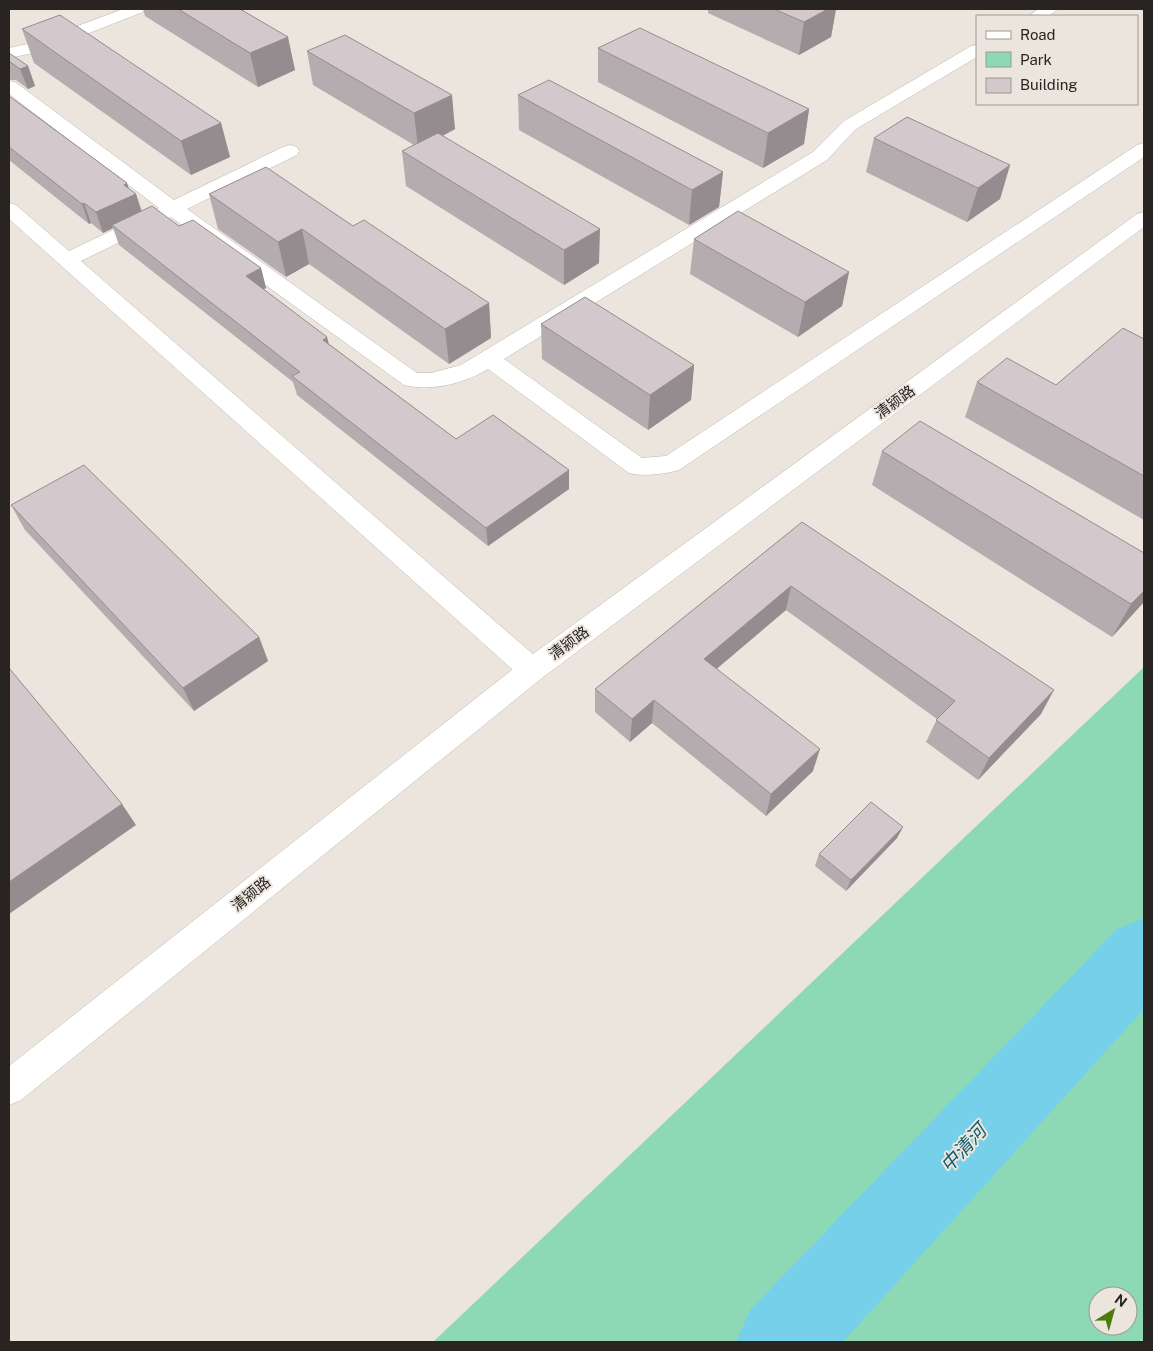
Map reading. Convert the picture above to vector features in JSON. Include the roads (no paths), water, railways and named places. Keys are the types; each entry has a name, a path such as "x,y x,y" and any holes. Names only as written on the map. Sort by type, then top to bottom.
{"street":[{"path":"9,52 37,47 137,9"},
{"path":"1039,15 1050,9"},
{"path":"9,86 172,208 412,380 431,380 468,371 820,156 850,125 976,51"},
{"path":"488,358 637,467 672,464 1144,149"},
{"path":"68,260 290,152"},
{"path":"9,209 532,670"},
{"name":"清颍路","path":"9,1088 532,670 1144,218"}],"waterway":[{"name":"中清河","path":"782,1342 1144,954"}]}
